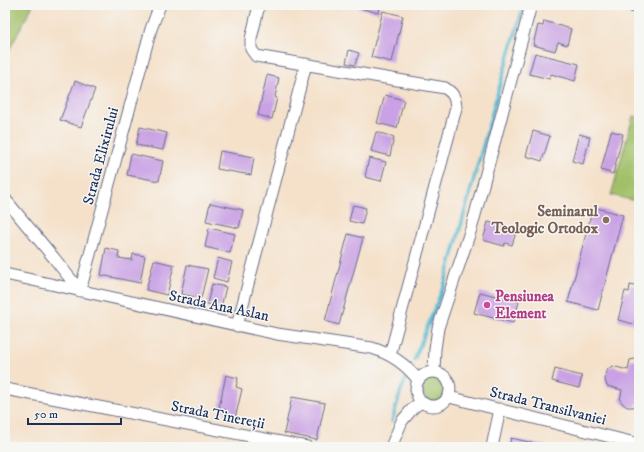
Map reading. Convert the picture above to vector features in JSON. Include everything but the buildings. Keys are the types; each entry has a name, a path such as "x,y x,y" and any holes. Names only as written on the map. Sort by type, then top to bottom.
{"street":[{"name":"Strada Elixirului","path":"80,291 151,28 160,5"},
{"path":"259,5 251,39 251,49 256,56 445,88 453,94 456,100 456,108 390,355"},
{"path":"434,371 438,328 470,231 531,5"},
{"path":"238,326 306,64"},
{"path":"5,200 80,291"},
{"name":"Strada Ana Aslan","path":"5,274 277,334 367,347 390,355 405,366 418,380"},
{"path":"434,371 445,376 449,380 451,391 449,397 441,405 425,405 418,397 416,385 422,375 434,371"},
{"name":"Strada Tinereții","path":"5,389 307,447"},
{"name":"Strada Transilvaniei","path":"449,397 639,444"},
{"path":"391,447 402,421 413,408 421,402"},
{"path":"492,447 500,409"}],"green space":[{"path":"5,5 33,5 5,58"},
{"path":"633,116 639,117 639,202 611,195"},
{"path":"434,377 442,381 446,389 442,397 434,401 426,397 422,389 426,381"}],"waterway":[{"path":"414,360 445,283 499,88 524,5"},
{"path":"392,421 401,390 406,379"}],"place":[{"name":"Seminarul Teologic Ortodox","path":"606,220"},
{"name":"Pensiunea Element","path":"487,305"}]}
